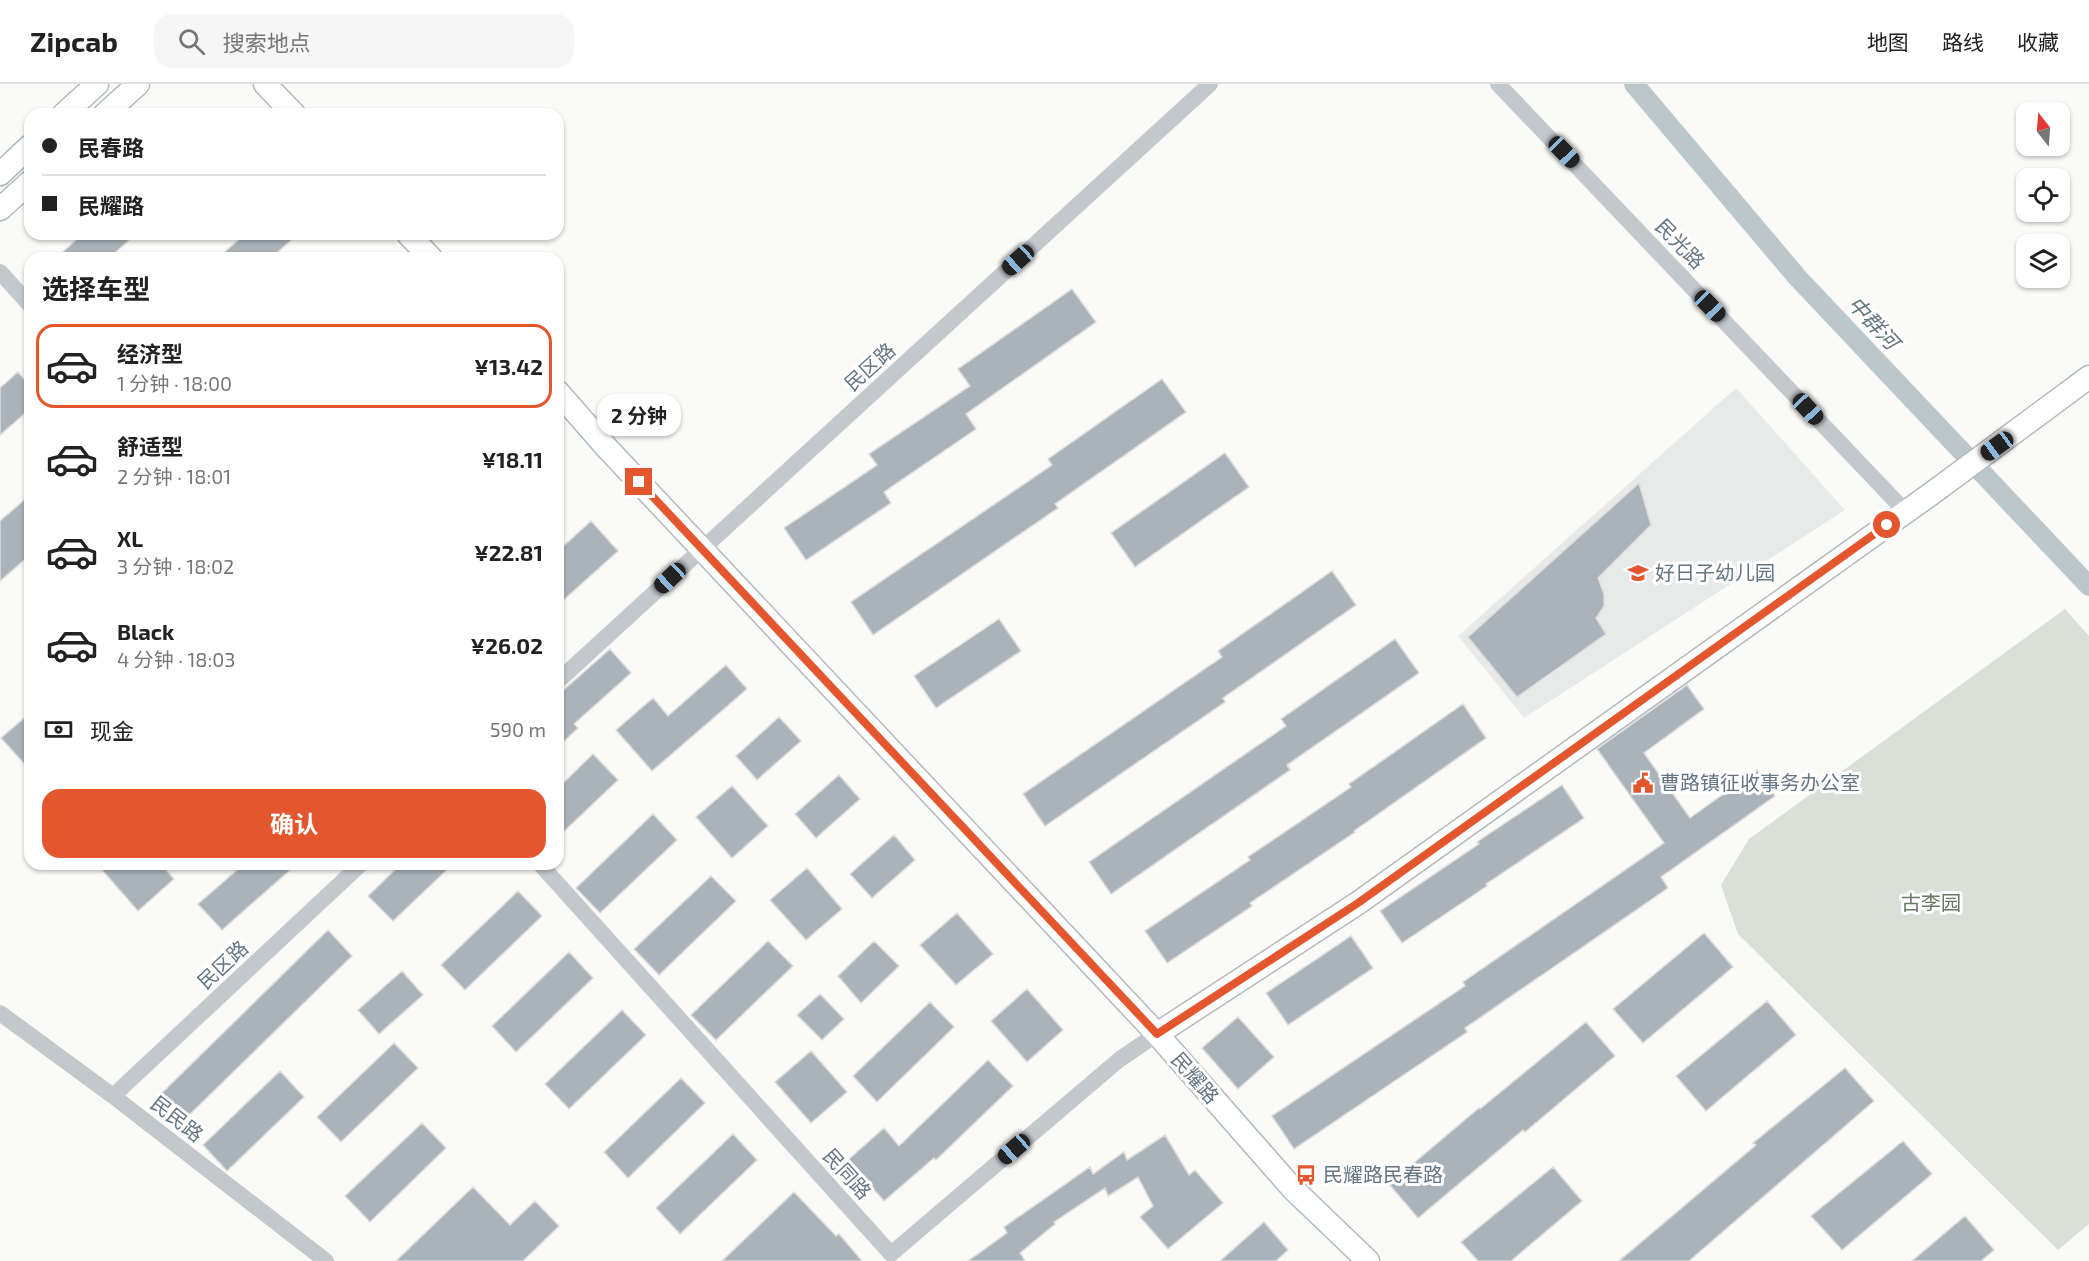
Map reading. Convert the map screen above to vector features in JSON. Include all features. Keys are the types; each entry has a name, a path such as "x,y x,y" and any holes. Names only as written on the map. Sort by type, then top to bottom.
{"street":[{"path":"71,108 97,84"},
{"path":"112,108 138,84"},
{"path":"265,84 288,108"},
{"name":"民区路","path":"564,675 1210,84"},
{"name":"民光路","path":"1498,84 1906,512"},
{"path":"0,174 24,152"},
{"path":"0,209 24,187"},
{"path":"414,240 425,252"},
{"path":"0,272 24,298"},
{"path":"1157,1034 1358,903 1906,512 2089,377"},
{"name":"民耀路","path":"564,399 607,448 1157,1034 1293,1189 1368,1261"},
{"name":"民区路","path":"113,1096 355,870"},
{"name":"民同路","path":"545,870 891,1254 1120,1059 1157,1034"},
{"name":"民民路","path":"0,1013 113,1096 326,1261"}],"shaded area":[{"name":"好日子幼儿园","path":"1736,388 1845,510 1524,718 1458,636"}],"green space":[{"name":"古李园","path":"2065,609 2089,636 2089,1224 2058,1250 1738,934 1721,885 1749,839"}],"building":[{"path":"76,240 129,240 116,252 63,252"},
{"path":"238,240 291,240 278,252 225,252"},
{"path":"1072,289 1096,322 966,414 976,429 884,492 891,503 806,560 784,528 877,465 869,454 970,386 958,369"},
{"path":"18,372 24,379 24,414 0,435 0,388"},
{"path":"1162,379 1186,412 1055,504 1058,508 873,635 851,602 1052,465 1048,459"},
{"path":"1225,453 1249,487 1135,567 1111,533"},
{"path":"1639,483 1651,525 1598,578 1604,594 1604,606 1596,618 1606,634 1517,697 1468,637"},
{"path":"24,500 24,560 0,581 0,521"},
{"path":"591,521 618,551 564,600 564,546"},
{"path":"1332,571 1356,605 1223,698 1225,702 1045,826 1023,794 1222,657 1218,651"},
{"path":"999,619 1021,651 936,708 914,676"},
{"path":"1395,639 1419,673 1287,765 1290,770 1111,894 1089,862 1286,726 1281,719"},
{"path":"610,649 631,673 574,724 578,728 564,741 564,690"},
{"path":"726,665 747,689 652,771 616,730 653,698 668,716"},
{"path":"1687,685 1704,709 1644,753 1690,818 1757,770 1775,796 1661,877 1668,888 1465,1028 1467,1032 1294,1149 1272,1116 1465,986 1463,982 1664,843 1597,749"},
{"path":"1463,704 1486,738 1355,832 1250,903 1252,906 1167,963 1145,931 1250,860 1248,857 1351,787 1349,784"},
{"path":"779,717 801,741 757,780 736,756"},
{"path":"24,718 24,763 1,738"},
{"path":"593,754 618,780 564,831 564,782"},
{"path":"839,775 860,799 816,838 795,814"},
{"path":"1562,785 1584,818 1402,943 1380,911"},
{"path":"732,786 768,826 732,858 696,817"},
{"path":"653,814 677,840 600,913 576,888"},
{"path":"894,835 915,860 872,898 850,874"},
{"path":"807,868 842,909 806,940 770,900"},
{"path":"102,870 166,870 174,879 138,911"},
{"path":"237,870 290,870 222,930 198,904"},
{"path":"395,870 447,870 393,921 368,896"},
{"path":"711,876 736,901 659,975 634,949"},
{"path":"518,891 542,916 465,990 441,965"},
{"path":"957,913 993,954 956,985 920,945"},
{"path":"328,930 352,956 186,1118 162,1093"},
{"path":"1704,933 1733,967 1643,1043 1613,1009"},
{"path":"1351,936 1373,968 1288,1025 1266,993"},
{"path":"768,941 793,966 716,1040 691,1015"},
{"path":"874,941 899,966 861,1003 838,976"},
{"path":"569,952 593,978 516,1052 492,1026"},
{"path":"402,971 423,995 379,1034 358,1010"},
{"path":"1027,989 1063,1030 1027,1062 991,1021"},
{"path":"820,994 844,1019 822,1040 797,1015"},
{"path":"1767,1001 1796,1035 1706,1111 1676,1076"},
{"path":"930,1002 954,1027 877,1102 853,1076"},
{"path":"622,1010 646,1035 569,1109 545,1084"},
{"path":"1238,1017 1274,1057 1238,1089 1202,1048"},
{"path":"1586,1022 1615,1056 1418,1218 1389,1184"},
{"path":"394,1043 418,1068 341,1142 317,1117"},
{"path":"811,1051 847,1092 811,1123 775,1082"},
{"path":"988,1060 1013,1086 936,1160 934,1158 884,1201 848,1160 884,1128 899,1146"},
{"path":"1845,1068 1874,1101 1689,1261 1619,1261 1756,1145 1753,1143"},
{"path":"280,1071 304,1097 227,1171 203,1145"},
{"path":"681,1078 705,1103 628,1178 604,1152"},
{"path":"422,1123 446,1148 370,1222 345,1196"},
{"path":"733,1134 757,1160 680,1234 656,1208"},
{"path":"1165,1135 1189,1175 1195,1170 1223,1203 1168,1249 1140,1217 1153,1206 1138,1177 1108,1196 1105,1188 1054,1222 1055,1224 1020,1253 1025,1261 968,1261 1007,1233 1004,1227 1090,1167 1093,1174 1124,1152 1127,1160"},
{"path":"1903,1141 1932,1174 1842,1250 1811,1216"},
{"path":"1553,1167 1582,1201 1511,1261 1478,1261 1461,1242"},
{"path":"473,1187 510,1225 535,1201 559,1226 523,1261 396,1261"},
{"path":"794,1192 836,1236 839,1234 862,1261 722,1261"},
{"path":"1965,1216 1994,1250 1981,1261 1912,1261"},
{"path":"1264,1222 1288,1250 1276,1261 1220,1261"}],"waterway":[{"name":"中群河","path":"1634,84 1797,277 2089,586"}],"place":[{"name":"好日子幼儿园","path":"1638,573"},
{"name":"曹路镇征收事务办公室","path":"1643,783"},
{"name":"民耀路民春路","path":"1306,1175"}],"route":[{"path":"639,482 1157,1034 1358,903 1887,525"}]}
